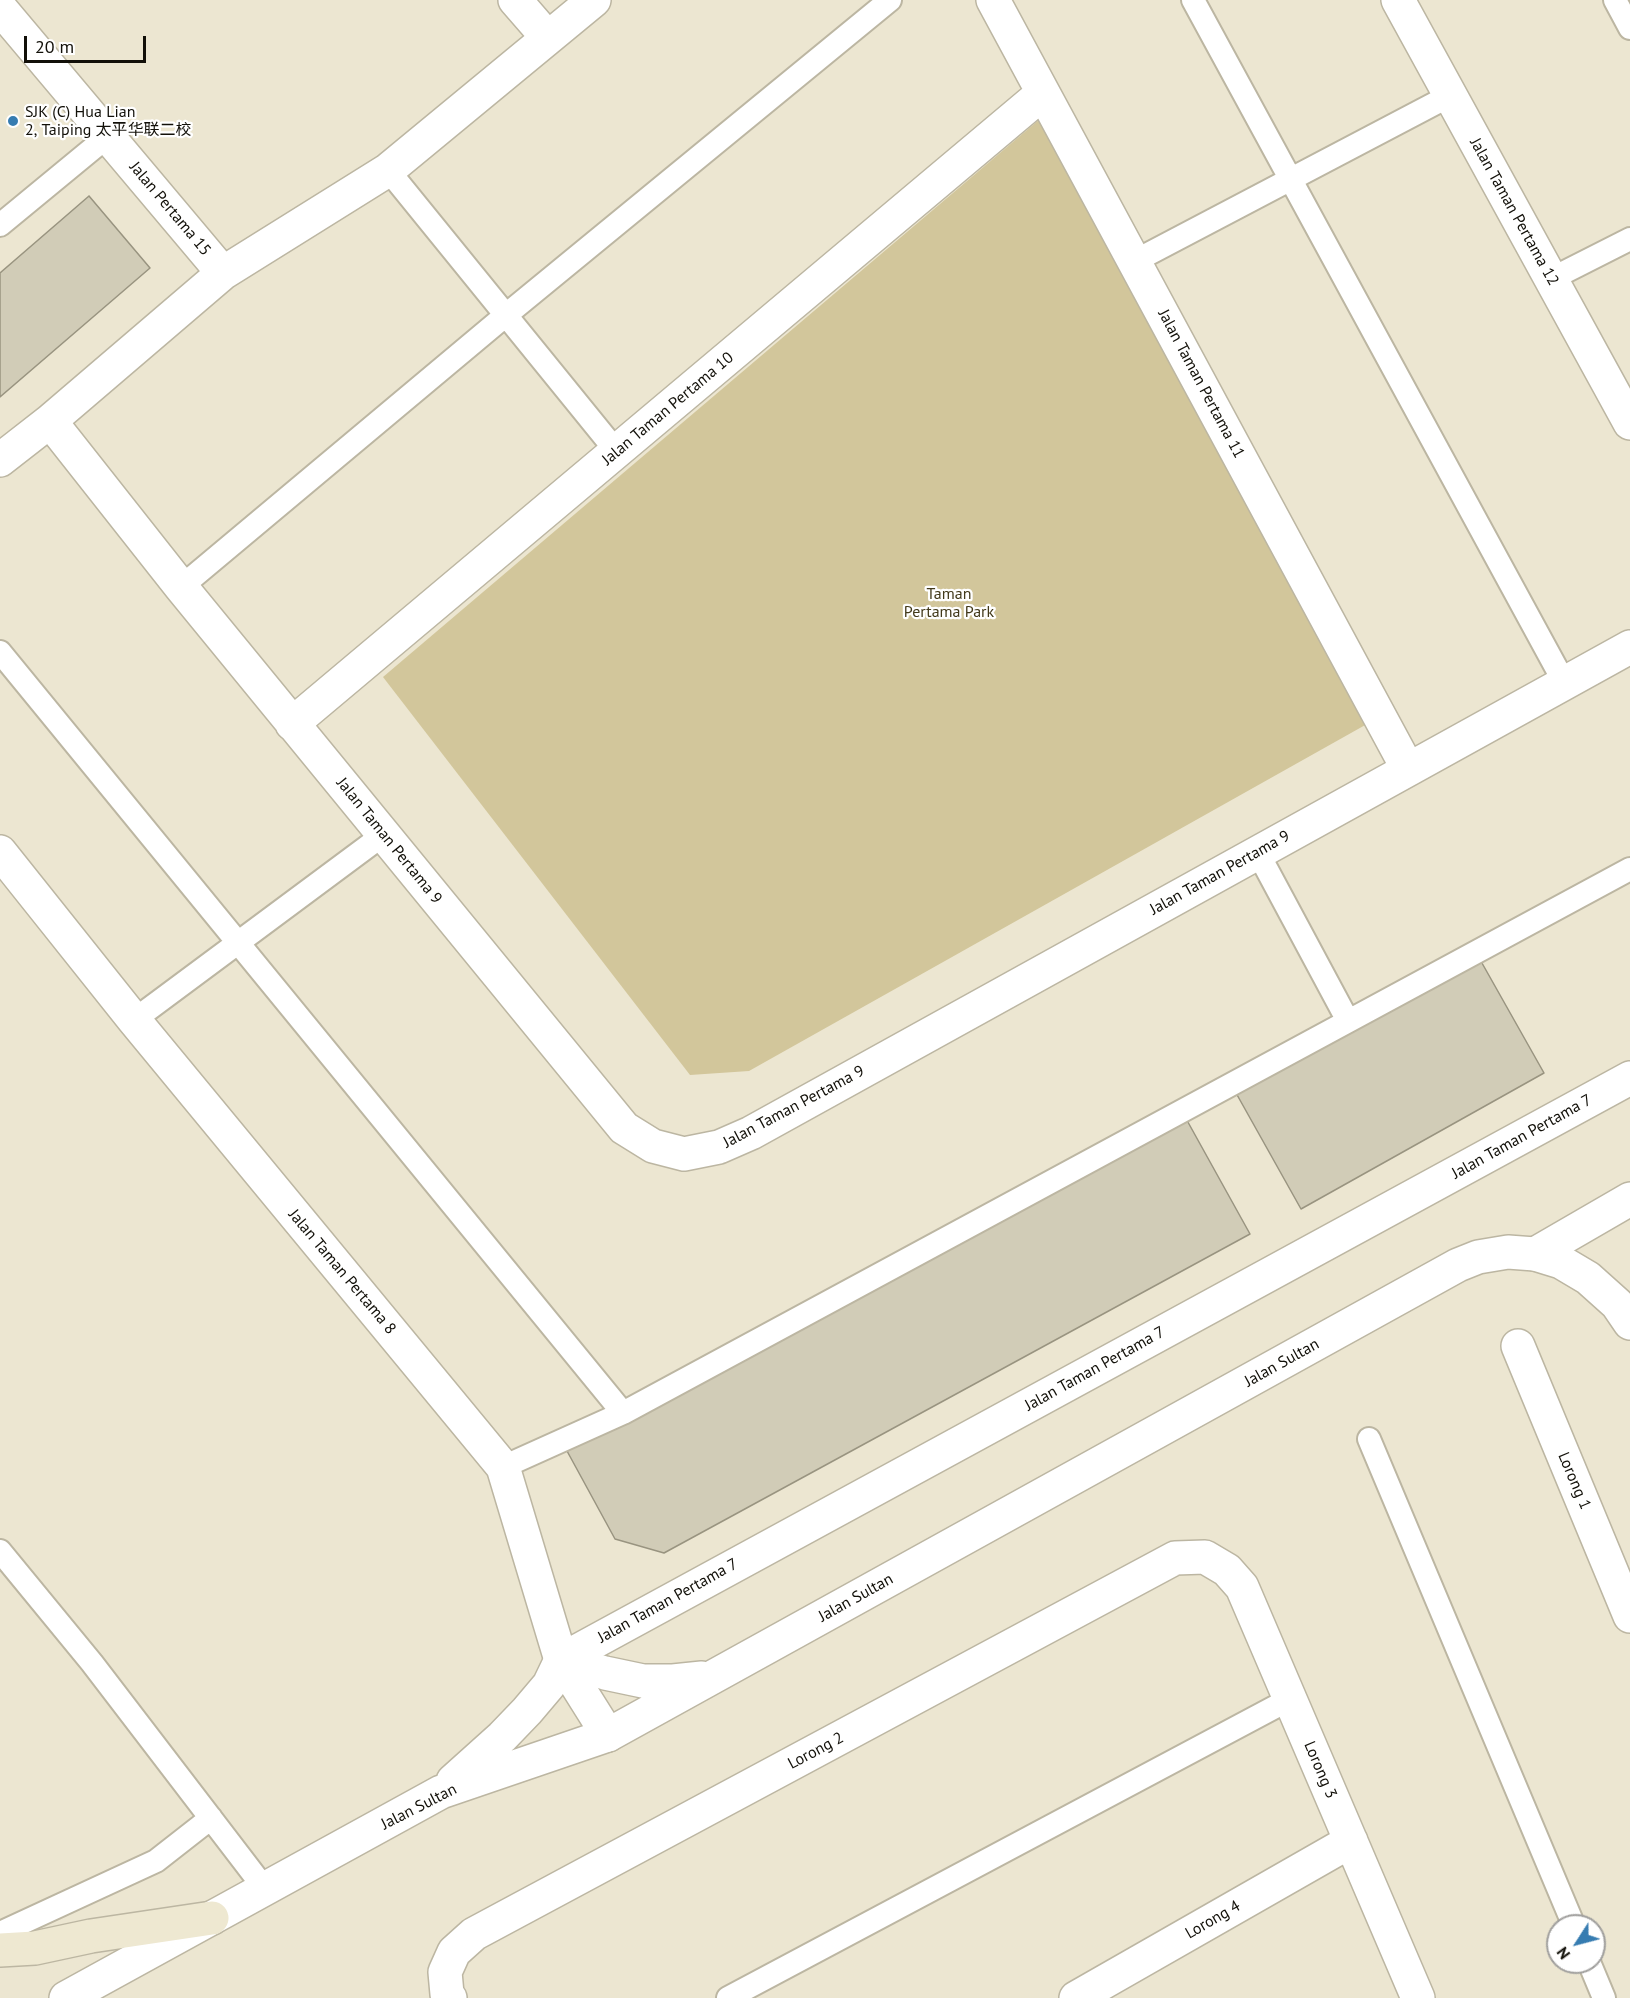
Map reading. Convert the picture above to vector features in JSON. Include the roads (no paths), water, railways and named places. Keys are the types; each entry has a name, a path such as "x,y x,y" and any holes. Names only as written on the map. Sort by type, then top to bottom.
{"main road":[{"path":"0,1950 35,1947 91,1936 212,1918"}],"street":[{"path":"515,0 548,38"},
{"path":"0,460 50,421 223,273 388,170 594,0"},
{"name":"Jalan Taman Pertama 11","path":"993,0 1408,769"},
{"name":"Jalan Taman Pertama 12","path":"1398,0 1630,423"},
{"name":"Jalan Pertama 15","path":"0,8 223,273"},
{"name":"Jalan Taman Pertama 10","path":"292,724 1043,93"},
{"name":"Jalan Taman Pertama 9","path":"50,421 292,724 624,1128 653,1146 684,1154 719,1147 751,1132 1630,647"},
{"name":"Jalan Taman Pertama 8","path":"0,852 134,1020 502,1467 561,1660 608,1735"},
{"name":"Jalan Taman Pertama 7","path":"561,1660 1630,1078"},
{"path":"1534,1254 1630,1199"},
{"name":"Jalan Sultan","path":"66,1998 441,1792 608,1735 1458,1265 1478,1257 1508,1252 1534,1254 1562,1262 1588,1278 1626,1308"},
{"name":"Lorong 1","path":"1518,1346 1630,1616"},
{"name":"Lorong 3","path":"1205,1557 1227,1570 1242,1587 1418,1998"},
{"name":"Lorong 2","path":"447,1985 454,1952 474,1934 1175,1558 1205,1557"},
{"path":"441,1792 508,1731 549,1684 561,1660 643,1681 713,1677"},
{"name":"Lorong 4","path":"1076,1998 1351,1841"}],"lane":[{"path":"181,587 506,315 890,0"},
{"path":"1193,0 1564,682"},
{"path":"1615,0 1630,28"},
{"path":"1135,261 1451,96"},
{"path":"0,225 108,136"},
{"path":"388,170 617,452"},
{"path":"1551,279 1630,239"},
{"path":"0,652 623,1413"},
{"path":"134,1020 383,835"},
{"path":"1258,853 1348,1021"},
{"path":"502,1467 623,1413 1630,869"},
{"path":"1369,1439 1569,1914"},
{"path":"0,1551 92,1663 265,1889"},
{"path":"728,1998 1290,1699"},
{"path":"0,1933 156,1861 211,1818"},
{"path":"1594,1974 1605,1998"}],"place":[{"name":"SJK (C) Hua Lian 2, Taiping 太平华联二校","path":"13,121"}],"park label":[{"name":"Taman Pertama Park","path":"949,603"}]}
